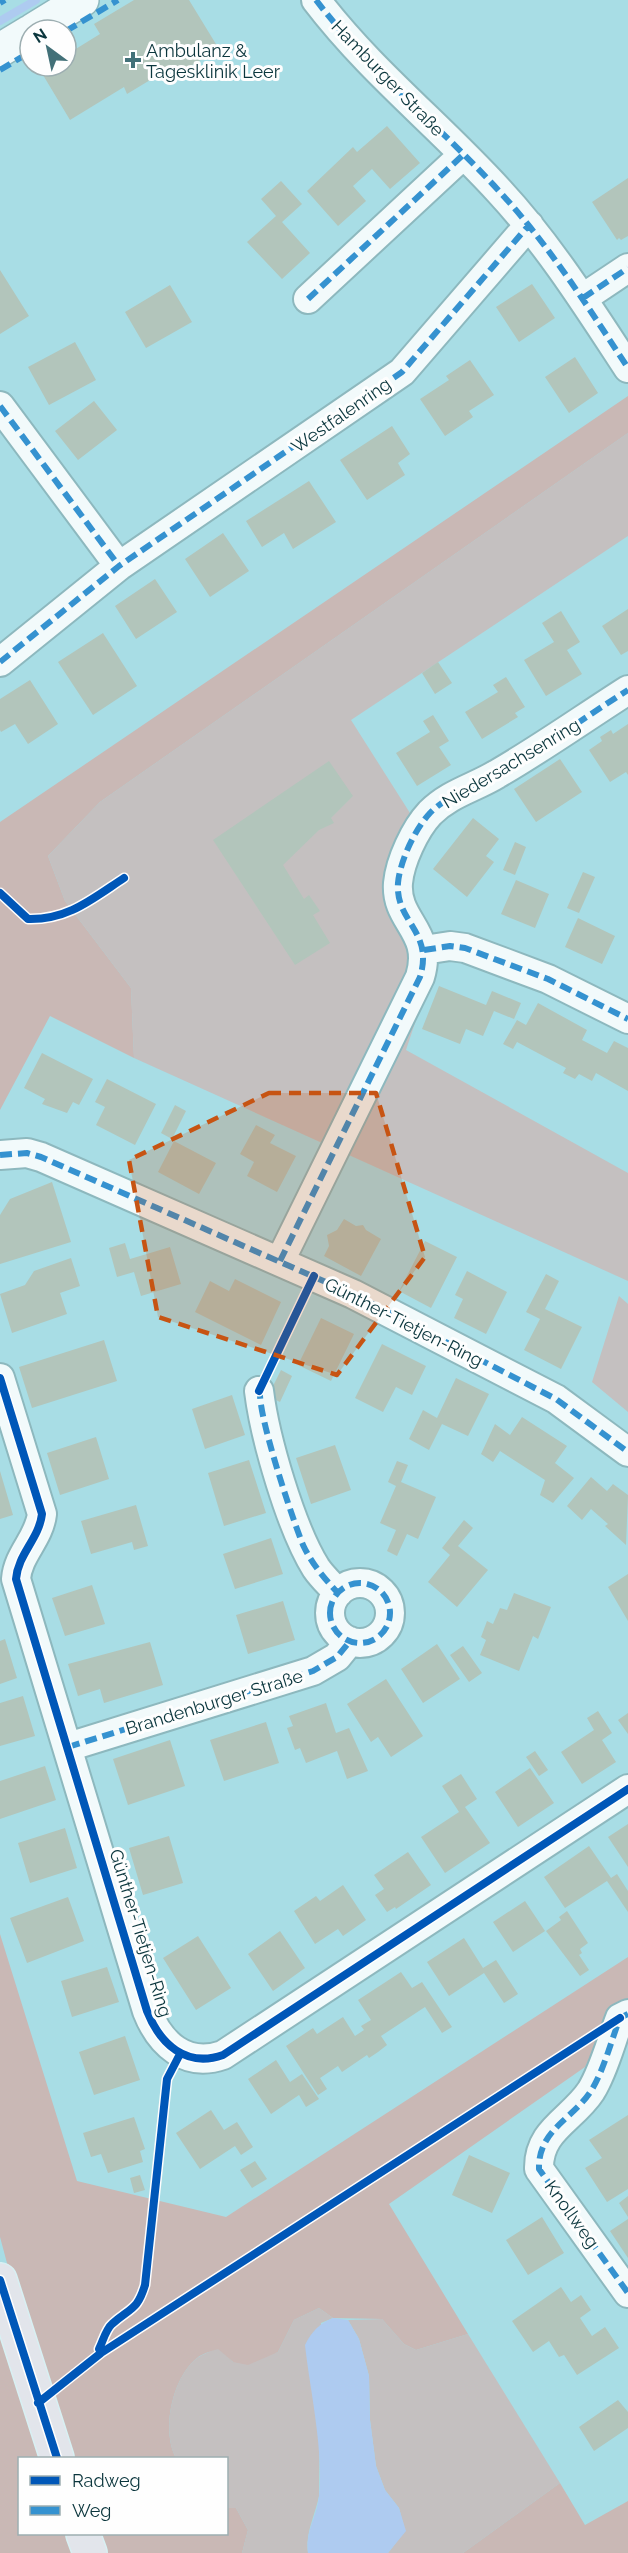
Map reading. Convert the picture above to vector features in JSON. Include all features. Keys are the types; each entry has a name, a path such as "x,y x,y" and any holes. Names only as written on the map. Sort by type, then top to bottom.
{"main road":[{"path":"0,2280 57,2457"},
{"path":"83,2535 90,2553"}],"street":[{"path":"53,18 82,0"},
{"name":"Hamburger Straße","path":"316,0 382,77 463,155 529,225 583,298 628,369"},
{"path":"0,50 18,39"},
{"path":"308,299 463,155"},
{"name":"Westfalenring","path":"0,662 119,566 402,372 529,225"},
{"path":"583,298 628,268"},
{"path":"0,406 119,566"},
{"name":"Niedersachsenring","path":"424,950 402,907 398,884 402,865 422,823 430,813 456,793 496,775 628,690"},
{"path":"280,1261 420,977 425,962 424,950 450,946 465,948 548,979 628,1019"},
{"name":"Günther-Tietjen-Ring","path":"0,1155 27,1153 42,1157 353,1294 556,1399 628,1452"},
{"name":"Günther-Tietjen-Ring","path":"0,1378 42,1514 38,1531 19,1562 16,1579 151,2020 172,2049 200,2060 223,2055 628,1789"},
{"path":"259,1391 262,1419 303,1545 317,1570 338,1593"},
{"path":"363,1583 380,1590 389,1606 390,1615 384,1632 368,1642 350,1641 340,1635 333,1626 330,1614 332,1603 345,1587 363,1583"},
{"name":"Brandenburger Straße","path":"68,1747 313,1671 336,1657 350,1641"},
{"name":"Knollweg","path":"628,2014 620,2018 591,2091 546,2139 539,2153 539,2169 628,2293"}],"highlighted area":[{"path":"269,1093 376,1093 425,1257 337,1375 158,1317 129,1160"}],"shaded area":[{"path":"628,396 628,433 100,802 48,856 65,901 131,988 134,1058 50,1016 0,1110 0,822"},
{"path":"628,433 628,536 351,720 410,813 383,881 391,909 430,978 406,1050 628,1173 628,1281 134,1058 131,988 65,901 48,856 100,802"},
{"path":"619,1296 628,1304 628,1412 592,1382"},
{"path":"0,1934 77,2181 226,2217 628,1957 628,2004 612,2013 585,2067 389,2204 468,2334 416,2350 404,2344 382,2319 333,2318 319,2308 294,2320 278,2352 248,2365 233,2362 218,2349 199,2357 188,2367 175,2391 169,2420 169,2434 176,2457 69,2457 29,2345 0,2237"},
{"path":"319,2308 333,2318 321,2323 319,2496 309,2531 308,2553 242,2553 248,2530 236,2508 228,2508 228,2457 176,2457 169,2434 169,2420 175,2391 188,2367 197,2358 218,2348 233,2362 278,2352 294,2320"},
{"path":"382,2319 404,2344 416,2350 468,2334 560,2483 463,2553 388,2553 405,2531 399,2508 385,2490 376,2466 370,2420 369,2376 359,2339 348,2320"},
{"path":"0,2321 48,2457 18,2457 18,2535 76,2535 83,2553 0,2553"},
{"path":"560,2483 585,2525 628,2501 628,2553 463,2553"},
{"path":"228,2508 236,2508 248,2530 242,2553 105,2553 97,2535 228,2535"}],"water":[{"path":"333,2318 348,2320 359,2339 369,2376 370,2420 376,2466 385,2490 399,2508 406,2531 388,2553 308,2553 308,2537 318,2504 320,2460 305,2345 316,2328"}],"building":[{"name":"Ambulanz & Tagesklinik Leer","path":"134,0 189,0 219,49 179,73 175,65 127,94 124,87 70,120 45,78 78,78 78,48 100,34 94,24"},
{"path":"387,126 420,163 390,189 372,169 353,186 366,201 338,226 307,191 353,147 357,152"},
{"path":"628,178 628,236 617,240 592,202"},
{"path":"281,181 302,204 282,222 310,253 282,279 247,242 276,216 261,199"},
{"path":"0,270 29,316 0,334"},
{"path":"532,284 555,318 519,342 496,307"},
{"path":"170,285 192,322 146,348 125,312"},
{"path":"75,342 96,380 49,405 28,367"},
{"path":"575,357 598,393 569,413 545,377"},
{"path":"470,360 494,395 469,411 473,417 445,436 420,399 449,380 446,376"},
{"path":"94,401 117,430 78,460 55,431"},
{"path":"392,426 410,454 398,463 405,475 367,500 340,460"},
{"path":"309,481 336,522 293,549 284,533 262,547 246,521"},
{"path":"223,533 249,571 210,597 185,559"},
{"path":"155,579 177,612 136,639 115,606"},
{"path":"628,609 628,651 621,655 602,626"},
{"path":"561,611 580,642 567,650 582,674 546,696 524,660 554,642 542,623"},
{"path":"103,633 137,686 93,715 58,662"},
{"path":"438,662 452,683 435,694 422,673"},
{"path":"506,677 525,707 515,713 518,717 482,739 465,712 498,692 493,685"},
{"path":"30,680 58,724 28,744 15,724 1,732 0,699"},
{"path":"433,715 449,741 439,747 451,765 417,786 396,753 430,732 423,721"},
{"path":"628,724 628,775 626,772 610,782 589,750 602,741 600,737 611,730 613,734"},
{"path":"560,759 582,792 536,822 514,789"},
{"path":"329,761 353,796 331,818 334,823 319,830 283,865 304,899 309,895 320,911 313,915 330,943 295,965 213,840"},
{"path":"473,818 499,839 486,856 494,862 467,897 433,869"},
{"path":"515,842 526,847 515,875 503,870"},
{"path":"583,872 595,877 579,913 567,908"},
{"path":"516,880 549,894 535,928 501,914"},
{"path":"578,918 615,936 602,964 565,947"},
{"path":"439,986 486,1005 492,991 521,1003 514,1019 494,1011 483,1036 466,1029 460,1044 422,1029"},
{"path":"538,1003 587,1030 582,1040 607,1053 614,1041 628,1048 628,1091 596,1073 592,1081 579,1074 575,1079 563,1073 566,1068 517,1042 513,1049 503,1044 517,1020 526,1025"},
{"path":"42,1053 93,1079 79,1105 73,1102 67,1113 42,1104 45,1099 24,1088"},
{"path":"107,1079 156,1104 135,1145 96,1125 105,1107 95,1102"},
{"path":"175,1105 186,1111 172,1139 161,1133"},
{"path":"256,1125 275,1135 270,1143 296,1156 277,1192 247,1176 254,1162 240,1154"},
{"path":"174,1141 216,1163 199,1194 158,1172"},
{"path":"52,1182 71,1242 0,1264 0,1215 10,1199"},
{"path":"344,1219 356,1226 363,1225 366,1230 381,1239 361,1276 324,1256 329,1246 327,1235 337,1230"},
{"path":"425,1241 457,1257 431,1308 399,1291"},
{"path":"125,1243 130,1259 170,1247 181,1284 141,1296 134,1272 117,1277 109,1248"},
{"path":"71,1258 80,1286 60,1293 67,1314 12,1333 0,1294 25,1285 34,1271"},
{"path":"467,1271 507,1292 486,1334 454,1318 463,1299 455,1295"},
{"path":"546,1274 559,1281 545,1309 582,1327 561,1369 524,1350 540,1319 526,1312"},
{"path":"235,1279 281,1302 261,1345 195,1312 210,1281 229,1291"},
{"path":"321,1318 354,1334 331,1381 298,1365"},
{"path":"104,1340 117,1381 32,1408 19,1367"},
{"path":"382,1344 426,1366 412,1395 396,1387 383,1412 355,1398"},
{"path":"281,1370 292,1376 280,1402 268,1396"},
{"path":"456,1378 489,1394 468,1436 442,1424 429,1450 409,1439 423,1410 437,1418"},
{"path":"232,1395 245,1435 205,1449 192,1409"},
{"path":"522,1417 567,1446 555,1463 574,1478 553,1503 540,1495 545,1480 500,1451 493,1462 481,1454 495,1424 510,1435"},
{"path":"96,1437 109,1479 60,1495 47,1453"},
{"path":"335,1445 351,1490 311,1504 296,1458"},
{"path":"249,1460 266,1513 224,1526 208,1473"},
{"path":"397,1461 408,1465 401,1482 436,1497 418,1539 407,1534 397,1556 387,1551 396,1530 380,1523 396,1486 388,1482"},
{"path":"0,1471 13,1515 0,1519"},
{"path":"591,1477 607,1491 613,1484 628,1495 626,1545 605,1526 608,1524 591,1509 582,1520 567,1506"},
{"path":"136,1505 148,1546 134,1550 132,1542 91,1554 81,1521"},
{"path":"464,1520 473,1528 458,1546 488,1570 457,1607 428,1582 450,1555 442,1548"},
{"path":"271,1538 283,1574 235,1589 223,1554"},
{"path":"628,1574 628,1621 608,1587"},
{"path":"92,1585 105,1624 65,1636 52,1598"},
{"path":"514,1593 551,1607 538,1639 533,1636 519,1671 480,1655 486,1640 481,1637 487,1621 493,1624 500,1608 507,1610"},
{"path":"283,1601 295,1640 248,1654 236,1615"},
{"path":"5,1639 17,1678 0,1684 0,1641"},
{"path":"150,1642 163,1685 104,1703 100,1689 78,1696 68,1664"},
{"path":"437,1644 460,1679 423,1703 401,1669"},
{"path":"463,1646 482,1673 469,1682 450,1655"},
{"path":"386,1679 423,1736 391,1757 378,1737 371,1742 347,1704"},
{"path":"23,1696 35,1736 0,1746 0,1703"},
{"path":"326,1703 336,1733 349,1728 368,1771 347,1779 337,1751 306,1763 300,1748 295,1750 287,1728 293,1726 289,1716"},
{"path":"598,1711 612,1733 602,1740 616,1762 582,1784 561,1752 594,1730 587,1718"},
{"path":"628,1713 628,1734 618,1720"},
{"path":"266,1722 279,1763 224,1781 210,1740"},
{"path":"170,1740 185,1786 128,1805 113,1759"},
{"path":"535,1751 548,1770 539,1776 526,1757"},
{"path":"45,1766 56,1800 0,1819 0,1781"},
{"path":"530,1768 554,1803 518,1827 495,1792"},
{"path":"461,1774 477,1799 465,1807 490,1843 445,1873 421,1837 459,1812 442,1786"},
{"path":"628,1824 628,1867 608,1837"},
{"path":"65,1828 77,1868 30,1883 18,1843"},
{"path":"169,1836 183,1883 143,1895 129,1848"},
{"path":"589,1846 611,1878 617,1874 628,1891 628,1912 607,1881 565,1908 544,1877"},
{"path":"408,1852 431,1885 396,1909 395,1907 387,1912 375,1895 384,1889 374,1875"},
{"path":"343,1885 366,1920 343,1936 338,1929 315,1944 294,1911 316,1896 320,1901"},
{"path":"68,1897 84,1941 27,1963 10,1918"},
{"path":"525,1901 545,1931 513,1952 493,1922"},
{"path":"567,1911 588,1943 580,1949 582,1953 579,1955 589,1970 580,1976 546,1931 561,1920 559,1917"},
{"path":"280,1931 305,1968 273,1991 248,1954"},
{"path":"198,1936 231,1988 196,2010 163,1958"},
{"path":"464,1938 483,1968 496,1960 518,1994 504,2003 484,1973 449,1996 427,1962"},
{"path":"107,1967 119,2002 72,2017 61,1981"},
{"path":"401,1972 412,1988 422,1982 452,2027 442,2033 425,2007 381,2036 387,2045 378,2052 369,2058 367,2055 342,2072 338,2066 320,2078 327,2089 318,2095 286,2046 313,2028 317,2034 343,2017 355,2036 364,2030 361,2026 371,2020 358,2000"},
{"path":"125,2036 140,2080 94,2095 79,2052"},
{"path":"276,2060 290,2082 302,2074 319,2099 306,2107 299,2095 271,2114 248,2079"},
{"path":"211,2110 224,2130 237,2122 253,2147 241,2155 235,2146 200,2169 176,2133"},
{"path":"628,2115 628,2189 607,2202 585,2168 602,2158 589,2140"},
{"path":"134,2117 145,2149 140,2151 143,2162 108,2173 101,2154 91,2157 83,2133"},
{"path":"469,2155 510,2173 492,2213 452,2195"},
{"path":"255,2161 267,2179 252,2188 240,2170"},
{"path":"140,2175 145,2190 134,2193 130,2178"},
{"path":"628,2196 628,2217 619,2203"},
{"path":"542,2217 564,2253 528,2275 506,2240"},
{"path":"628,2219 628,2258 610,2231"},
{"path":"561,2287 571,2302 581,2295 591,2310 580,2318 592,2336 605,2327 619,2348 577,2375 564,2355 559,2357 549,2341 533,2352 512,2321"},
{"path":"618,2400 628,2412 628,2428 594,2451 579,2427"}],"waterway":[{"path":"0,21 36,0"}],"marked path":[{"path":"0,3 5,0"},
{"path":"78,24 118,0"},
{"path":"316,0 359,51 476,167 535,233 628,368"},
{"path":"0,70 18,59"},
{"path":"308,299 463,155"},
{"path":"0,662 119,566 402,372 529,225"},
{"path":"583,298 628,268"},
{"path":"0,406 119,566"},
{"path":"280,1261 420,977 423,961 422,948 402,908 398,883 405,855 419,828 430,813 446,800 514,764 628,690"},
{"path":"424,950 450,946 465,948 548,979 628,1019"},
{"path":"0,1155 27,1153 41,1157 353,1294 556,1399 628,1452"},
{"path":"261,1387 260,1397 268,1438 298,1533 314,1565 338,1593"},
{"path":"360,1583 377,1588 385,1596 390,1613 385,1630 377,1638 360,1643 343,1638 335,1630 330,1613 335,1596 343,1588 360,1583"},
{"path":"68,1747 313,1671 337,1657 350,1641"},
{"path":"628,2014 620,2018 604,2065 591,2091 544,2144 539,2169 628,2293"}],"cycle path":[{"path":"0,893 28,919 42,918 79,907 124,878"},
{"path":"259,1391 314,1276"},
{"path":"0,1378 42,1514 37,1531 20,1562 16,1579 147,2011 159,2034 176,2050 197,2058 223,2055 628,1789"},
{"path":"38,2403 101,2353 620,2018"},
{"path":"101,2353 99,2349 108,2329 133,2308 145,2285 167,2079 180,2054"},
{"path":"0,2280 57,2457"}],"place":[{"name":"Ambulanz & Tagesklinik Leer","path":"133,60"}]}
